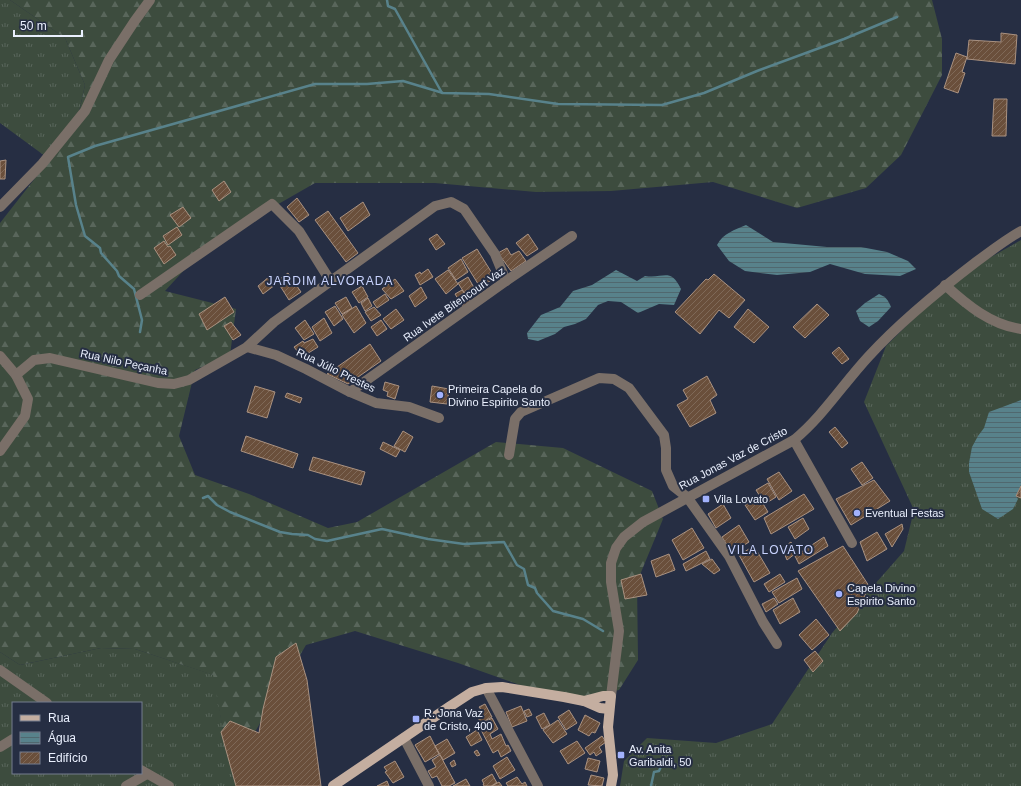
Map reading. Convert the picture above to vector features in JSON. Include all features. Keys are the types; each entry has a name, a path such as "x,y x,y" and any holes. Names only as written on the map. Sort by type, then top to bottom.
{"main road":[{"path":"333,786 472,692 486,688 502,688 584,701 600,708 609,708"},
{"path":"584,701 603,696 611,696 608,727 614,775 611,786"}],"street":[{"path":"0,207 42,164 84,111 109,60 150,0"},
{"name":"Rua Nilo Peçanha","path":"16,374 34,360 50,358 158,383 174,384 189,380 247,348 274,322 435,206 451,202 464,209 495,254 506,281"},
{"path":"140,295 272,204 299,231 331,282"},
{"name":"Rua Jonas Vaz de Cristo","path":"611,696 619,631 611,582 612,563 616,548 624,537 642,522 794,440 813,423 861,365 885,338 903,321 945,285 1008,238 1021,231"},
{"name":"Rua Ivete Bitencourt Vaz","path":"350,392 572,236"},
{"path":"945,285 959,298 983,316 1011,328 1021,329"},
{"name":"Rua Júlio Prestes","path":"247,348 276,355 306,368 350,392 376,403 409,407 439,418"},
{"path":"0,356 16,374 28,399 25,416 0,451"},
{"path":"509,454 515,419 521,412 599,378 614,379 629,388 664,435 666,448 666,470 673,486 687,497 729,556 763,622 777,644"},
{"path":"794,440 852,543"},
{"path":"0,670 46,702"},
{"path":"486,688 538,786"},
{"path":"404,738 429,786"},
{"path":"0,747 12,740"},
{"path":"144,772 168,786"},
{"path":"126,786 141,774"}],"green space":[{"path":"0,0 10,0 65,38 85,85 76,125 49,159 0,123"},
{"path":"10,0 932,0 942,39 942,75 901,155 866,188 797,208 713,182 611,191 536,192 435,183 315,183 207,245 165,291 236,309 230,355 195,370 179,436 195,475 249,494 328,528 357,522 496,442 563,448 652,491 663,519 637,582 638,660 619,690 568,702 458,663 355,631 306,645 249,742 226,748 213,675 135,649 101,648 20,665 0,652 0,223 76,126 85,85 65,38"},
{"path":"1021,240 1021,786 620,786 624,761 647,738 716,743 772,724 832,633 904,551 914,510 864,402 886,346 956,277"},
{"path":"101,648 135,649 214,675 226,748 249,786 0,786 0,652 20,665"}],"water":[{"path":"746,225 773,242 827,247 861,247 887,252 908,261 916,269 900,276 865,274 830,264 810,272 777,275 745,271 729,261 717,245 726,235"},
{"path":"616,270 637,281 645,276 670,276 677,282 681,289 674,305 659,304 638,313 621,302 608,301 598,305 586,319 564,327 555,334 538,341 528,339 527,333 541,315 560,307 573,291 592,285"},
{"path":"879,294 889,302 891,307 878,321 869,327 860,321 856,311"},
{"path":"1021,400 1021,485 1016,496 1018,499 1013,509 998,519 982,509 969,472 972,447 984,428 989,412"}],"building":[{"path":"1001,33 1017,35 1015,64 967,59 969,40 1001,42"},
{"path":"956,53 967,57 962,72 965,73 958,93 944,88"},
{"path":"994,99 1007,99 1006,136 992,136"},
{"path":"6,160 5,179 0,179 0,161"},
{"path":"224,181 231,192 219,201 212,190"},
{"path":"297,198 309,215 299,222 287,207"},
{"path":"363,202 370,215 348,231 340,218"},
{"path":"183,207 191,218 179,227 170,215"},
{"path":"328,211 358,253 346,262 315,220"},
{"path":"177,227 182,235 168,245 163,236"},
{"path":"437,234 445,244 436,250 429,239"},
{"path":"528,234 538,249 527,256 516,243"},
{"path":"164,241 168,247 170,246 176,255 164,264 154,248"},
{"path":"507,248 511,255 519,251 526,261 511,271 498,253"},
{"path":"477,249 495,278 480,287 462,258"},
{"path":"461,259 468,272 456,280 448,268"},
{"path":"428,269 433,277 420,285 415,275 420,272 421,274"},
{"path":"448,270 458,284 446,294 435,279"},
{"path":"288,273 301,292 289,300 277,281"},
{"path":"714,274 745,300 729,318 719,310 700,334 675,312 706,279 708,280"},
{"path":"270,276 275,285 263,294 258,286"},
{"path":"468,277 476,291 467,297 458,283"},
{"path":"395,279 404,291 391,299 382,289"},
{"path":"362,286 368,297 359,303 352,292"},
{"path":"421,287 427,298 415,307 409,296"},
{"path":"462,290 471,302 463,307 455,294"},
{"path":"385,294 389,300 377,308 373,302"},
{"path":"225,297 234,312 207,330 199,314"},
{"path":"346,297 352,308 342,314 335,303"},
{"path":"368,298 372,306 365,311 361,303"},
{"path":"817,304 829,315 805,338 793,327"},
{"path":"335,306 343,319 334,326 325,312"},
{"path":"356,306 366,323 354,333 342,315"},
{"path":"374,307 381,315 371,321 365,312"},
{"path":"396,309 404,320 391,329 383,319"},
{"path":"748,309 769,327 754,343 734,327"},
{"path":"324,318 332,333 320,341 312,327"},
{"path":"305,320 314,334 304,340 295,328"},
{"path":"381,320 387,329 377,336 371,327"},
{"path":"231,322 241,335 233,340 224,326"},
{"path":"313,339 318,347 302,357 294,347 303,341 304,343"},
{"path":"370,344 381,361 348,384 327,374"},
{"path":"839,347 849,359 842,364 832,353"},
{"path":"707,376 717,395 710,400 716,413 690,427 677,405 688,399 683,390"},
{"path":"385,382 399,386 395,399 387,396 388,392 383,390"},
{"path":"255,386 275,392 267,418 247,412"},
{"name":"Primeira Capela do Divino Espirito Santo","path":"432,386 449,389 447,404 430,402"},
{"path":"287,393 302,398 300,403 285,397"},
{"path":"835,427 848,443 842,448 829,432"},
{"path":"403,431 413,437 405,452 394,446"},
{"path":"246,436 298,454 293,468 241,451"},
{"path":"383,442 400,450 396,457 380,449"},
{"path":"313,457 365,472 361,485 309,470"},
{"path":"862,462 873,478 862,485 851,469"},
{"path":"779,472 792,491 779,500 767,479"},
{"name":"Eventual Festas","path":"874,480 890,501 851,525 836,499"},
{"path":"768,483 776,497 765,504 756,490"},
{"path":"1021,486 1021,498 1016,496"},
{"path":"804,494 814,509 771,534 764,518"},
{"path":"759,497 768,512 755,520 745,505"},
{"path":"723,504 731,518 716,528 708,514"},
{"path":"803,518 809,529 795,539 788,527"},
{"path":"902,524 903,529 892,547 885,534"},
{"path":"739,525 749,542 732,553 722,537"},
{"path":"692,528 704,548 683,560 672,540"},
{"path":"877,532 887,549 867,561 860,542"},
{"path":"824,537 828,546 799,564 795,556"},
{"path":"791,542 796,553 787,560 782,548"},
{"path":"754,546 770,573 754,582 739,555"},
{"name":"Capela Divino Espirito Santo","path":"843,546 869,586 857,613 840,631 798,571"},
{"path":"706,551 710,559 686,571 683,564"},
{"path":"669,554 675,570 656,577 651,561"},
{"path":"712,559 720,570 714,574 702,564"},
{"path":"641,574 647,595 625,599 621,580"},
{"path":"780,574 785,582 769,592 764,584"},
{"path":"797,578 802,589 779,603 772,592"},
{"path":"774,598 778,604 766,612 762,604"},
{"path":"793,598 800,612 780,624 773,610"},
{"path":"816,619 829,635 812,650 799,635"},
{"path":"296,643 307,680 321,786 236,786 221,732 230,721 259,733 263,709 276,657"},
{"path":"815,651 823,661 813,672 804,660"},
{"path":"485,704 492,717 481,723 476,714 482,711 479,707"},
{"path":"521,706 527,721 512,727 506,712"},
{"path":"529,709 532,715 527,717 524,711"},
{"path":"569,710 577,723 566,730 558,717"},
{"path":"544,713 550,725 542,729 536,717"},
{"path":"585,715 600,723 595,733 592,732 589,736 578,730"},
{"path":"492,718 498,729 490,734 492,739 501,734 506,746 508,745 511,751 501,757 498,750 493,753 479,726"},
{"path":"558,720 567,734 553,743 543,730"},
{"path":"477,730 482,740 471,746 466,737"},
{"path":"430,736 439,754 425,762 415,745"},
{"path":"602,736 606,742 599,747 602,752 596,756 594,752 590,755 585,748"},
{"path":"447,739 455,753 443,760 435,746"},
{"path":"577,741 585,753 568,764 560,751"},
{"path":"477,750 480,755 477,756 474,752"},
{"path":"440,755 455,783 449,786 442,786 437,776 432,778 428,771 436,767 432,760"},
{"path":"507,757 515,770 500,779 493,766"},
{"path":"588,758 600,761 597,772 585,769"},
{"path":"454,760 456,765 452,767 450,763"},
{"path":"395,761 404,777 393,783 385,772 387,771 384,767"},
{"path":"492,774 497,783 491,786 484,786 482,780"},
{"path":"591,775 604,778 602,786 588,785"},
{"path":"517,777 522,784 525,782 527,786 508,786 506,783"},
{"path":"466,779 470,786 453,786"},
{"path":"387,781 389,786 377,786"},
{"path":"499,782 502,786 492,786"}],"waterway":[{"path":"387,0 388,6 395,9 442,93"},
{"path":"140,332 142,320 134,289 119,276 117,271 101,253 100,248 85,236 76,205 68,157 95,146 315,84 367,84 403,81 443,93 489,94 558,104 662,105 704,93 897,17"},
{"path":"203,498 208,496 217,505 230,512 280,532 308,535 315,539 327,541 382,529 428,539 464,544 504,542 517,565 524,569 528,585 535,588 537,593 553,611 583,619 603,631"},
{"path":"651,786 654,772 659,771 662,764"}],"place":[{"name":"Primeira Capela do Divino Espirito Santo","path":"440,395"},
{"name":"Vila Lovato","path":"706,499"},
{"name":"Eventual Festas","path":"857,513"},
{"name":"Capela Divino Espirito Santo","path":"839,594"},
{"name":"R. Jona Vaz de Cristo, 400","path":"416,719"},
{"name":"Av. Anita Garibaldi, 50","path":"621,755"}],"district":[{"name":"JARDIM ALVORADA","path":"330,281"},
{"name":"VILA LOVATO","path":"771,550"}]}
